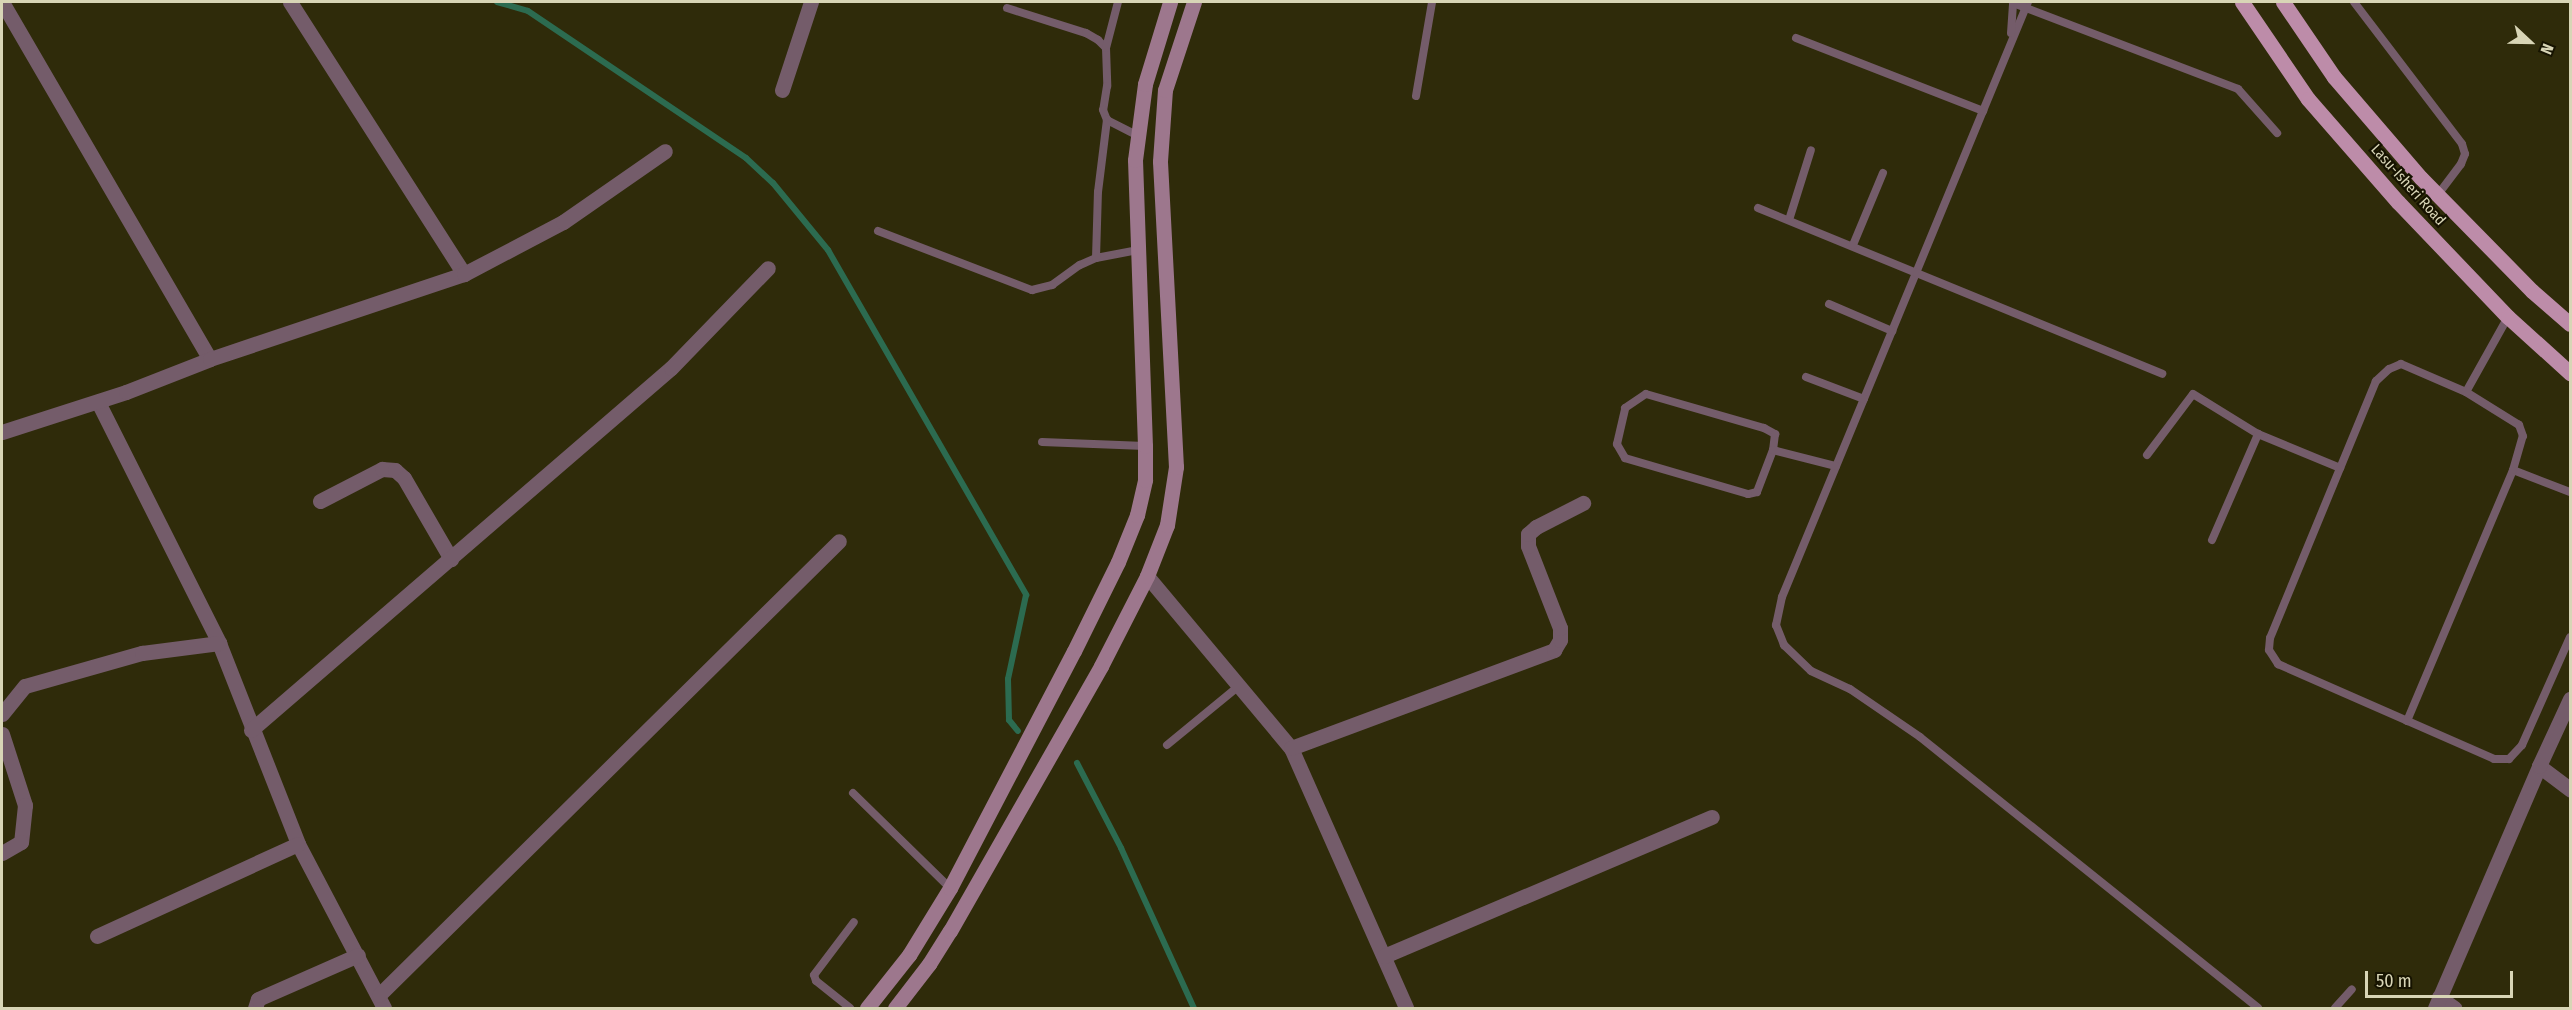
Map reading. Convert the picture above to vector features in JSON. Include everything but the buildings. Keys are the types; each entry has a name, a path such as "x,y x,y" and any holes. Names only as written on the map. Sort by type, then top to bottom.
{"main road":[{"path":"867,1008 909,955 950,888 1004,789 1118,562 1137,516 1145,480 1145,446 1140,250 1135,160 1145,84 1170,2"},
{"path":"895,1008 929,964 950,931 1101,666 1147,576 1167,525 1176,467 1160,161 1165,90 1194,2"},
{"name":"Lasu-Isheri Road","path":"2242,2 2308,99 2398,202 2508,317 2571,373"},
{"name":"Lasu-Isheri Road","path":"2283,2 2334,77 2438,195 2532,291 2571,324"}],"street":[{"path":"2,2 210,359"},
{"path":"290,2 464,274"},
{"path":"782,90 811,2"},
{"path":"2,432 98,402 210,359 464,274 563,222 665,151"},
{"path":"251,730 671,368 768,268"},
{"path":"98,402 219,643 251,730 298,844 381,1002 839,541"},
{"path":"320,501 382,469 395,470 404,478 451,559"},
{"path":"1291,748 1554,650 1560,640 1560,628 1528,546 1528,534 1536,527 1583,503"},
{"path":"1147,576 1291,748 1406,1008"},
{"path":"2,714 25,686 142,653 219,643"},
{"path":"2454,1008 2437,1003 2539,766 2571,699"},
{"path":"2,734 25,805 21,842 2,853"},
{"path":"2539,766 2571,789"},
{"path":"1384,956 1712,818"},
{"path":"98,936 298,844"},
{"path":"255,1008 258,999 357,955"}],"lane":[{"path":"1096,258 1098,192 1107,120 1104,110 1107,86 1106,48 1118,2"},
{"path":"1416,96 1432,2"},
{"path":"2011,42 2013,2 2026,4 2238,89 2277,133"},
{"path":"2354,2 2462,144 2465,154 2462,164 2438,195"},
{"path":"2026,4 1782,597 1776,625 1784,645 1811,670 1850,689 1920,738 2258,1008"},
{"path":"1007,8 1086,33 1106,48"},
{"path":"1796,38 1983,111"},
{"path":"1107,120 1138,136"},
{"path":"1789,220 1811,150"},
{"path":"1853,245 1883,173"},
{"path":"1758,208 1917,271 2162,374"},
{"path":"878,231 1032,290 1052,285 1080,265 1096,258 1140,250"},
{"path":"1830,304 1892,332"},
{"path":"2466,392 2508,317"},
{"path":"2407,721 2513,470 2523,436 2519,425 2466,392 2400,364 2389,369 2376,381 2270,638 2269,650 2278,664 2407,721 2494,759 2509,759 2522,745 2571,637"},
{"path":"1806,377 1864,399"},
{"path":"1646,394 1764,428 1776,434 1773,450 1757,492 1748,494 1625,458 1617,444 1625,408 1646,394"},
{"path":"2147,455 2193,394 2258,434 2340,468"},
{"path":"2212,540 2258,434"},
{"path":"1042,442 1145,446"},
{"path":"1773,450 1836,466"},
{"path":"2513,470 2571,492"},
{"path":"1167,745 1240,685"},
{"path":"853,793 950,888"},
{"path":"850,1008 816,981 814,975 854,922"},
{"path":"2335,1008 2352,989"}],"waterway":[{"path":"497,2 528,11 746,158 773,183 828,250 1026,595 1008,679 1009,720 1018,731"},
{"path":"1077,763 1121,848 1194,1008"}]}
